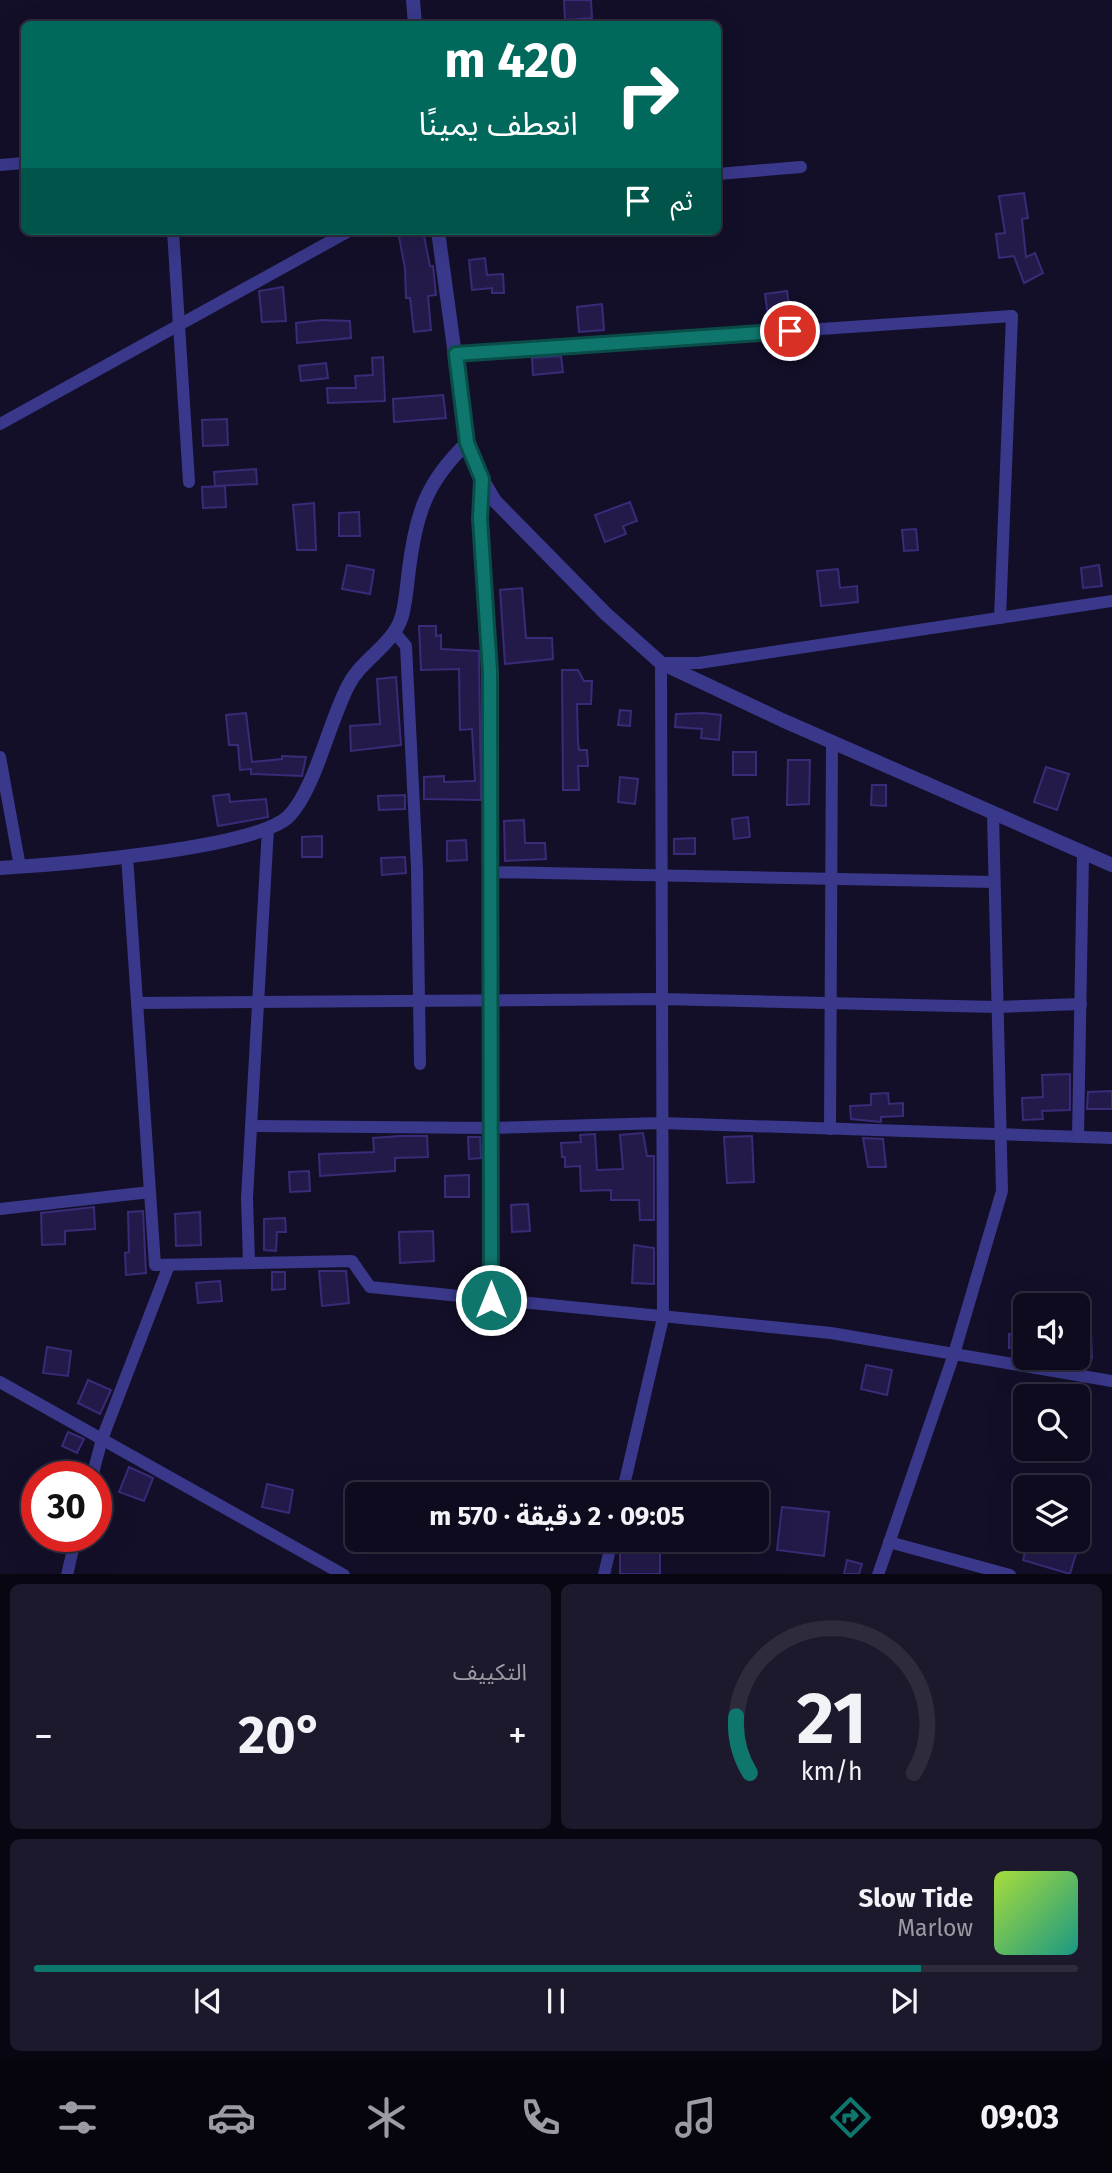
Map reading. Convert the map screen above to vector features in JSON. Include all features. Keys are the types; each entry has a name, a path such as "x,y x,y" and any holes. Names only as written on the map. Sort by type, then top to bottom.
{"street":[{"path":"413,0 415,21"},
{"path":"0,165 21,163"},
{"path":"721,174 801,167"},
{"path":"173,235 189,482"},
{"path":"0,424 178,323 342,235"},
{"path":"439,235 467,443 482,479 495,501 606,614 661,663 1083,855 1112,865"},
{"path":"456,354 1013,316 1000,618"},
{"path":"0,868 127,856 249,836 288,817 301,799 348,684 395,633 403,614 413,533 421,507 441,467 467,443"},
{"path":"482,479 480,519 490,671 491,1300"},
{"path":"661,663 699,663 1112,601"},
{"path":"395,633 405,646 417,868 420,1064"},
{"path":"625,1482 663,1318 661,663"},
{"path":"830,1129 832,742"},
{"path":"0,757 20,867"},
{"path":"878,1574 954,1354 1002,1192 993,814"},
{"path":"248,1262 247,1198 268,828"},
{"path":"1078,1137 1083,855"},
{"path":"127,856 155,1265 352,1261 370,1287 831,1333 1112,1381"},
{"path":"490,872 994,882"},
{"path":"137,1003 662,999 998,1007 1081,1004"},
{"path":"251,1126 491,1128 662,1123 1112,1138"},
{"path":"0,1209 150,1192"},
{"path":"96,1461 102,1439 169,1265"},
{"path":"0,1382 344,1574"},
{"path":"890,1542 1010,1574"},
{"path":"66,1574 72,1552"},
{"path":"604,1574 609,1552"}],"building":[{"path":"564,0 591,0 592,18 565,20"},
{"path":"1024,193 1028,218 1022,219 1026,257 1035,253 1043,273 1024,283 1014,256 999,258 996,234 1005,233 999,196"},
{"path":"399,235 424,235 430,266 433,266 436,295 428,296 431,330 414,332 410,298 406,298 405,269"},
{"path":"485,258 487,275 503,274 504,293 492,293 492,288 472,290 469,260"},
{"path":"283,287 286,321 262,322 259,291"},
{"path":"787,291 791,321 769,324 765,294"},
{"path":"602,304 604,330 579,332 577,307"},
{"path":"350,321 351,338 297,343 296,323"},
{"path":"561,356 563,372 533,375 532,358"},
{"path":"383,357 385,401 328,403 327,388 356,388 355,376 373,375 372,358"},
{"path":"326,363 328,378 301,381 299,366"},
{"path":"443,395 446,418 394,422 393,399"},
{"path":"227,419 228,445 203,446 202,420"},
{"path":"256,469 257,484 215,486 214,472"},
{"path":"225,486 226,507 203,508 202,487"},
{"path":"630,502 637,521 623,526 626,534 605,542 595,515"},
{"path":"314,503 316,550 297,550 293,505"},
{"path":"359,512 360,536 339,536 339,513"},
{"path":"916,529 918,550 904,551 902,530"},
{"path":"347,565 374,570 370,594 342,589"},
{"path":"1099,565 1102,586 1083,588 1081,568"},
{"path":"838,569 840,588 857,586 858,602 821,606 817,571"},
{"path":"522,588 526,638 552,638 553,659 505,664 500,590"},
{"path":"419,626 436,626 436,636 441,635 441,649 479,651 481,800 424,799 424,777 444,776 444,782 475,781 472,729 460,730 459,669 421,670"},
{"path":"562,670 578,670 584,681 592,681 591,704 577,704 579,750 587,750 588,766 578,766 579,790 563,790"},
{"path":"396,677 401,745 351,751 350,726 380,724 377,679"},
{"path":"620,710 631,711 630,726 618,725"},
{"path":"246,713 252,762 282,759 282,756 306,757 302,776 251,774 251,769 240,770 238,745 229,745 226,715"},
{"path":"676,714 721,715 719,740 701,738 702,729 675,727"},
{"path":"733,752 756,752 756,775 733,775"},
{"path":"788,760 810,760 809,804 787,805"},
{"path":"1046,767 1069,774 1057,810 1034,802"},
{"path":"620,777 638,779 635,804 618,802"},
{"path":"872,785 886,785 886,806 871,805"},
{"path":"229,794 230,802 266,799 268,817 218,826 213,796"},
{"path":"405,795 405,809 379,810 378,796"},
{"path":"748,817 750,837 734,839 732,819"},
{"path":"524,820 525,843 545,843 546,859 505,861 504,821"},
{"path":"322,836 322,857 302,857 302,837"},
{"path":"695,838 695,854 674,854 674,839"},
{"path":"466,840 467,860 447,861 447,841"},
{"path":"405,857 406,873 382,875 381,858"},
{"path":"1070,1074 1070,1110 1042,1111 1043,1119 1023,1120 1022,1098 1043,1097 1042,1075"},
{"path":"1112,1091 1112,1109 1087,1109 1088,1092"},
{"path":"888,1093 889,1104 903,1103 903,1116 881,1117 881,1122 851,1119 850,1106 871,1105 871,1094"},
{"path":"643,1133 647,1156 654,1156 654,1220 640,1220 639,1200 611,1200 611,1190 581,1191 580,1166 565,1167 565,1157 562,1157 561,1143 581,1142 580,1135 595,1134 597,1170 623,1169 620,1135"},
{"path":"427,1136 428,1157 395,1158 395,1171 320,1176 319,1154 374,1152 373,1138"},
{"path":"752,1136 754,1182 727,1183 724,1137"},
{"path":"468,1137 480,1137 481,1158 469,1159"},
{"path":"863,1138 883,1139 886,1167 868,1167"},
{"path":"309,1171 310,1191 290,1192 289,1172"},
{"path":"469,1175 469,1197 445,1197 445,1176"},
{"path":"528,1204 530,1231 512,1232 511,1205"},
{"path":"94,1207 95,1229 65,1231 65,1244 42,1245 41,1213"},
{"path":"143,1211 146,1273 126,1275 125,1253 129,1252 128,1212"},
{"path":"200,1212 201,1245 176,1246 175,1214"},
{"path":"285,1218 286,1232 277,1232 276,1251 264,1250 264,1219"},
{"path":"433,1231 434,1261 400,1263 399,1232"},
{"path":"634,1245 654,1248 654,1284 632,1283"},
{"path":"319,1271 346,1271 349,1303 322,1306"},
{"path":"272,1272 285,1272 285,1289 272,1290"},
{"path":"220,1281 222,1301 198,1303 196,1283"},
{"path":"1009,1334 1013,1334 1013,1348 1009,1348"},
{"path":"1090,1334 1091,1334 1090,1358"},
{"path":"47,1347 71,1351 68,1376 43,1373"},
{"path":"866,1365 892,1370 887,1395 861,1389"},
{"path":"88,1380 111,1390 100,1414 78,1403"},
{"path":"68,1432 84,1439 77,1453 62,1446"},
{"path":"129,1467 153,1478 144,1501 119,1492"},
{"path":"267,1484 293,1490 289,1513 262,1507"},
{"path":"782,1507 829,1512 824,1556 777,1550"},
{"path":"620,1552 660,1552 660,1574 620,1574"},
{"path":"1025,1552 1076,1552 1070,1574 1023,1560"},
{"path":"847,1560 862,1564 859,1574 844,1574"}],"route":[{"path":"491,1300 490,671 480,519 482,479 467,443 456,354 790,331"}]}
